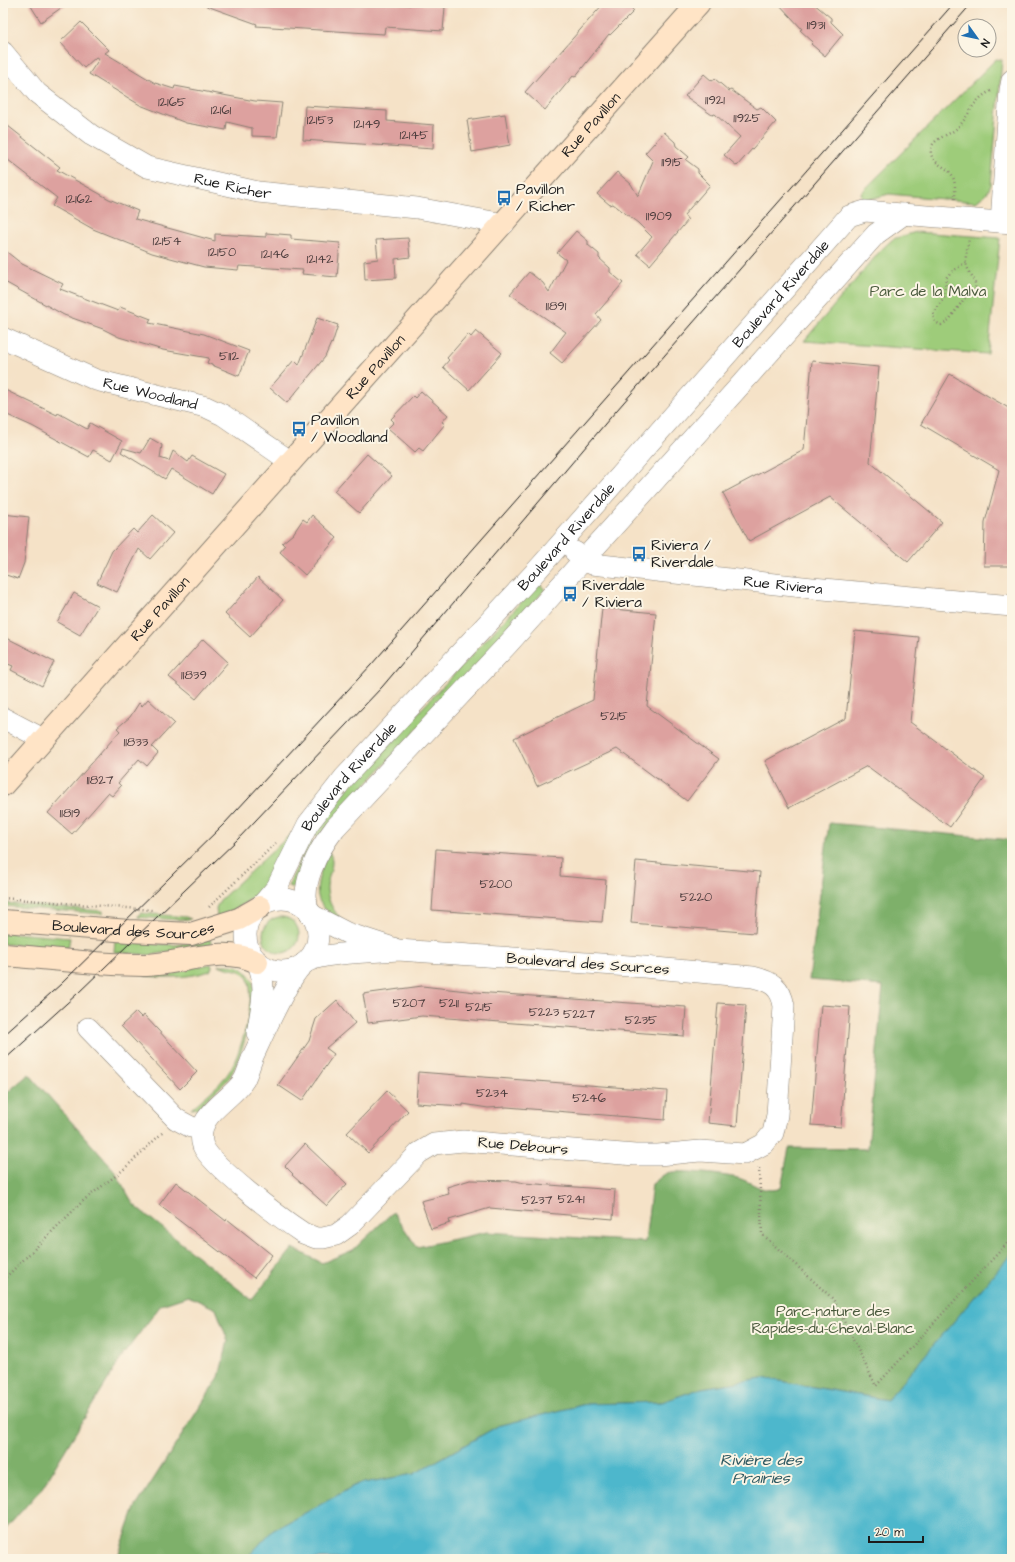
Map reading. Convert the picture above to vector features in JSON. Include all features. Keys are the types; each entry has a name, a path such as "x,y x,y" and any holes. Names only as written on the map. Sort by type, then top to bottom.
{"street":[{"name":"Rue Pavillon","path":"3,785 504,224 699,3"},
{"name":"Rue Richer","path":"3,52 37,93 90,135 148,167 258,192 417,208 504,224"},
{"path":"1007,222 1011,85"},
{"name":"Boulevard Riverdale","path":"260,907 278,887 308,824 344,778 563,541 849,216 865,211 1007,222"},
{"name":"Boulevard Riverdale","path":"310,914 307,900 310,877 323,845 335,828 499,655 876,234 904,214"},
{"name":"Rue Woodland","path":"3,338 96,380 206,407 223,415 291,462"},
{"name":"Rue Riviera","path":"563,541 585,560 596,564 812,588 1012,606"},
{"path":"3,718 43,740"},
{"path":"88,1028 176,1119 191,1127 202,1129 209,1115 241,1084 253,1056 290,983 310,957 317,943 317,928 310,914 300,904 289,900 276,900 260,907 248,923 246,936 248,948 262,976 263,994 253,1056"},
{"name":"Boulevard des Sources","path":"3,921 136,932 191,934 239,919 260,907"},
{"name":"Boulevard des Sources","path":"310,914 347,933 398,950"},
{"name":"Boulevard des Sources","path":"304,963 320,957 398,950 644,967 753,977 769,981 776,986 782,994 784,1006 777,1115 773,1134 759,1149"},
{"name":"Boulevard des Sources","path":"3,955 142,965 167,964 209,955 234,954 256,962"},
{"path":"256,962 280,971 294,969 304,963"},
{"name":"Rue Debours","path":"202,1129 203,1144 214,1162 295,1228 316,1238 330,1237 343,1231 412,1159 426,1149 443,1142 463,1141 635,1155 658,1155 700,1151 745,1154 759,1149"}],"path":[{"path":"966,262 950,273 946,278 944,297 934,311 933,315 935,322 941,325 949,320 964,299 975,290 975,280 968,269 966,262 962,219 952,175 934,161 931,154 931,147 935,142 959,126 972,106 984,94 992,90 1011,85"},
{"path":"205,911 277,842"},
{"name":"Boulevard des Sources","path":"3,898 158,911"},
{"path":"3,1280 84,1200 100,1186 123,1170 168,1126"},
{"path":"759,1149 762,1234 833,1299 876,1386 1012,1238"}],"green space":[{"path":"996,59 1002,60 991,185 987,193 976,202 889,194 863,201 861,193"},
{"name":"Parc de la Malva","path":"916,232 1000,238 988,354 804,341 881,250 893,239"},
{"path":"539,583 545,590 318,837 311,834 347,789"},
{"name":"Parc-nature des Rapides-du-Cheval-Blanc","path":"829,823 1012,840 1012,1253 887,1400 762,1378 702,1388 662,1402 586,1404 498,1426 414,1474 358,1484 272,1531 246,1559 120,1559 118,1556 135,1508 219,1377 228,1341 216,1309 188,1296 161,1305 123,1355 42,1488 3,1532 3,1096 29,1074 114,1170 134,1205 252,1300 293,1248 322,1263 353,1250 393,1212 417,1247 487,1232 645,1242 652,1184 667,1173 692,1172 726,1176 741,1179 760,1188 775,1190 781,1188 789,1148 868,1149 883,986 809,980"},
{"path":"293,832 279,861 265,884 246,902 217,918 216,908 220,900"},
{"path":"309,840 313,843 297,889 288,886"},
{"path":"328,851 331,855 332,865 327,890 329,899 336,914 342,920 331,914 323,907 317,891 320,873"},
{"path":"3,903 103,911 103,914 3,906"},
{"path":"140,913 186,917 191,919 179,920 138,917"},
{"path":"285,917 294,922 298,928 298,942 294,948 285,953 277,953 268,948 264,942 263,931 268,922 274,918"},
{"path":"3,932 70,938 68,948 3,944"},
{"path":"210,939 211,944 209,945 151,955 114,952 115,941 176,945"},
{"path":"211,964 212,967 210,971 194,975 170,977 145,976"},
{"path":"219,965 233,965 240,967 251,978 254,987 254,996 250,1021 238,1060 229,1078 198,1108 191,1109 219,1084 232,1067 242,1042 249,1012 250,986 247,977 241,972"}],"water":[{"name":"Rivière des Prairies","path":"1012,1253 1012,1559 246,1559 272,1531 358,1484 414,1474 498,1426 586,1404 662,1402 702,1388 762,1378 887,1400"}],"building":[{"path":"29,3 68,3 41,22"},
{"path":"204,3 384,3 410,5 410,3 445,7 443,31 385,27 384,34 256,26 257,24 204,5"},
{"path":"604,3 625,3 634,11 610,35 609,34 575,77 573,76 545,110 525,92"},
{"path":"778,3 813,3 831,18 831,22 843,34 825,56 811,44 813,42 800,30 802,29"},
{"path":"81,22 109,50 105,53 155,83 174,89 175,86 255,101 282,103 277,137 252,136 252,128 227,122 226,130 186,123 140,105 89,74 99,59 96,57 84,68 60,42"},
{"path":"704,74 712,81 715,79 729,91 731,90 757,109 761,107 776,122 737,166 724,155 740,137 715,114 712,115 685,96"},
{"path":"305,106 387,111 387,121 434,125 433,149 303,140"},
{"path":"505,114 510,145 472,152 467,120"},
{"path":"3,122 60,167 57,170 109,199 138,211 135,219 215,241 215,234 266,237 266,233 291,235 291,239 340,243 337,277 302,274 303,270 239,266 238,270 204,267 152,253 93,229 52,206 57,198 3,156"},
{"path":"664,132 675,142 676,146 689,157 686,160 698,169 698,173 710,185 684,215 688,220 650,265 637,254 652,237 638,223 613,204 610,205 597,194 617,172 631,184 638,196 653,161 645,153"},
{"path":"576,231 588,241 588,245 599,254 599,258 610,268 610,272 623,283 596,314 601,320 562,363 550,353 566,332 510,294 529,272 543,283 549,292 566,260 557,253"},
{"path":"408,238 410,257 395,259 396,278 365,280 364,261 378,259 376,240"},
{"path":"3,249 22,264 63,284 60,289 118,311 120,307 151,319 149,323 204,334 249,351 239,376 207,363 209,358 163,350 119,337 103,329 64,315 3,281"},
{"path":"317,318 338,325 332,344 331,343 325,357 287,403 270,388 294,360 299,365"},
{"path":"476,331 502,353 469,390 443,367 449,360 447,358 468,334 471,337"},
{"path":"812,361 879,367 870,462 942,522 908,562 830,497 749,541 723,493 804,450"},
{"path":"950,374 1012,410 1012,566 984,566 985,522 999,470 921,424"},
{"path":"3,389 57,415 58,413 87,429 90,423 122,441 112,460 93,450 89,457 32,426 3,413"},
{"path":"421,391 448,415 442,422 445,424 423,451 419,448 415,452 388,428 394,422 391,419 413,396 415,398"},
{"path":"150,438 162,445 160,458 169,461 173,451 188,462 192,456 224,474 212,494 171,469 165,479 121,452 123,448 141,453"},
{"path":"367,454 392,476 359,513 334,491"},
{"path":"3,514 29,517 24,563 18,579 3,574"},
{"path":"153,515 173,533 150,559 139,549 117,592 97,583 112,551 133,529 137,533"},
{"path":"312,515 337,538 305,575 280,552 285,546 282,543 293,534 303,519 307,522"},
{"path":"258,577 283,600 250,637 225,614"},
{"path":"74,593 98,606 80,635 57,622"},
{"path":"602,608 656,613 647,706 719,759 687,801 617,749 537,786 514,738 593,700"},
{"path":"855,631 919,637 910,722 985,778 950,827 867,766 789,808 765,761 846,718"},
{"path":"3,636 54,662 42,686 11,670 13,666 3,662"},
{"path":"203,639 228,662 196,699 169,677"},
{"path":"148,699 174,723 152,747 158,753 147,766 139,759 118,783 121,786 112,796 108,793 72,834 48,813 120,731 117,728 130,717 139,703 142,706"},
{"path":"436,849 561,858 560,876 606,880 602,922 432,910"},
{"path":"636,861 760,872 755,933 631,923"},
{"path":"422,986 476,992 686,1007 684,1036 422,1016 368,1023 363,994"},
{"path":"337,1000 355,1023 326,1048 334,1054 302,1101 278,1085 309,1041 316,1019"},
{"path":"718,1003 746,1005 737,1126 708,1123"},
{"path":"821,1005 850,1007 841,1127 811,1125"},
{"path":"136,1012 142,1018 144,1015 197,1072 180,1089 121,1026"},
{"path":"418,1072 667,1091 665,1120 507,1107 488,1108 463,1104 463,1106 416,1103"},
{"path":"387,1091 408,1111 368,1153 347,1133"},
{"path":"305,1144 347,1184 327,1206 292,1175 293,1174 285,1166"},
{"path":"470,1180 516,1181 524,1183 615,1190 613,1219 490,1208 449,1220 450,1223 431,1229 421,1201 449,1194 447,1187"},
{"path":"176,1182 226,1221 227,1219 272,1255 254,1278 159,1205"}],"tram line":[{"path":"3,1036 61,984 224,824 371,665 954,3"},
{"path":"3,1061 77,994 238,839 382,687 610,418 972,3"}],"place":[{"name":"Pavillon / Richer","path":"504,198"},
{"name":"Pavillon / Woodland","path":"299,429"},
{"name":"Riviera / Riverdale","path":"639,554"},
{"name":"Riverdale / Riviera","path":"570,594"}]}
